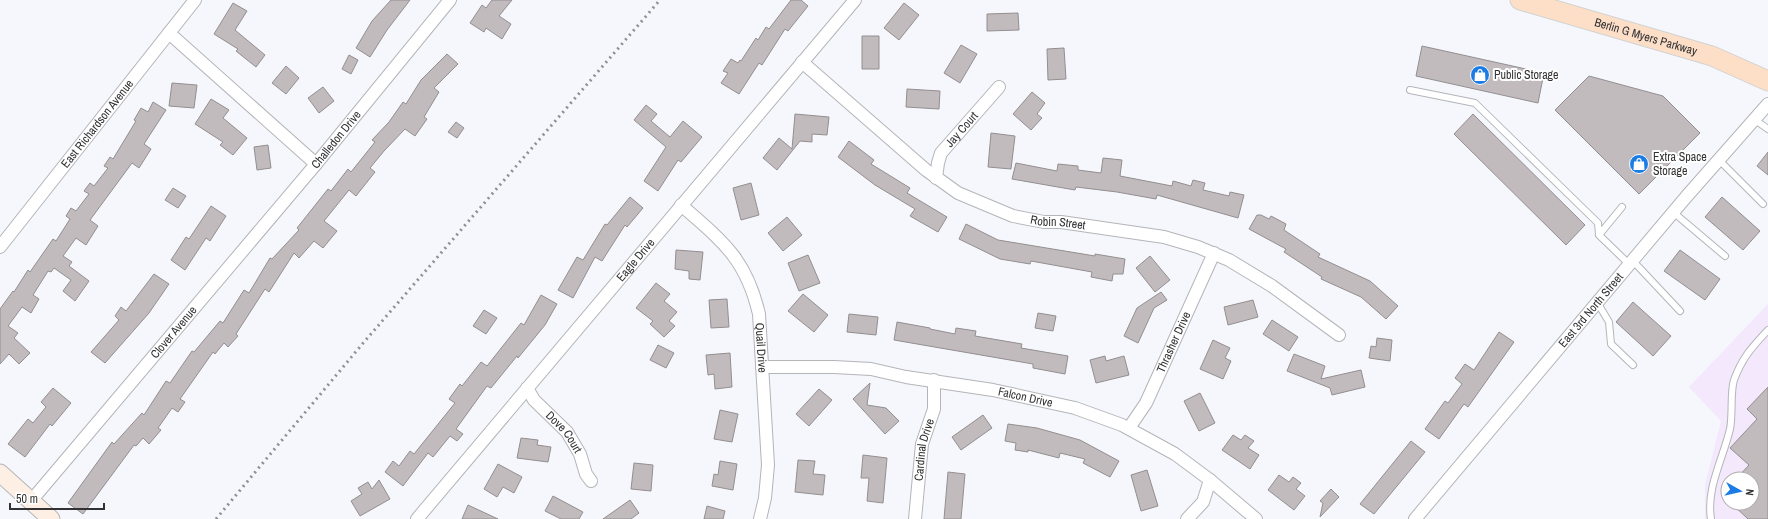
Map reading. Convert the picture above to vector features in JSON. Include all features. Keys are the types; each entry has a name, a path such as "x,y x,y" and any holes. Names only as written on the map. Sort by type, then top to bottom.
{"main road":[{"name":"Berlin G Myers Parkway","path":"1520,0 1712,56 1768,81"}],"street":[{"name":"East Richardson Avenue","path":"0,247 195,0"},
{"name":"Challedon Drive","path":"169,33 316,164 450,0"},
{"name":"Eagle Drive","path":"417,519 855,0"},
{"name":"Robin Street","path":"802,62 936,178 958,193 1013,216 1044,222 1061,222 1164,237 1214,253 1229,260 1272,286 1339,335"},
{"name":"Jay Court","path":"936,178 938,163 942,153 999,87"},
{"name":"East 3rd North Street","path":"1415,519 1673,212 1768,104"},
{"name":"Clover Avenue","path":"31,500 316,164"},
{"name":"Quail Drive","path":"682,205 723,241 749,280 756,299 759,314 768,466 765,498 760,519"},
{"name":"Thrasher Drive","path":"1128,428 1146,404 1214,253"},
{"name":"Falcon Drive","path":"762,367 834,367 871,369 906,377 993,390 1075,408 1128,428 1175,454 1210,480 1256,519"},
{"name":"Cardinal Drive","path":"915,519 922,444 934,409 934,380"},
{"name":"Dove Court","path":"527,388 534,400 568,432 580,454 586,474 591,481"},
{"path":"0,473 51,519"},
{"path":"1187,519 1202,502 1210,480"}],"lane":[{"path":"1410,90 1475,103 1598,223 1599,236 1631,262 1680,311"},
{"path":"1754,120 1768,129"},
{"path":"1719,160 1763,204"},
{"path":"1599,236 1622,207"},
{"path":"1673,212 1725,256"},
{"path":"1598,302 1609,322 1611,344 1633,365"},
{"path":"1711,519 1709,508 1712,488 1730,430 1733,382 1747,351 1768,330"}],"shaded area":[{"path":"1768,304 1768,519 1705,519 1705,485 1721,421 1689,387"}],"building":[{"path":"391,0 410,0 387,30 370,57 356,48 372,21"},
{"path":"492,0 512,0 499,16 511,24 502,39 486,28 484,32 470,23 482,5 486,8"},
{"path":"791,0 801,0 808,6 788,31 785,29 762,65 759,63 739,94 721,83 728,73 723,71 731,59 738,63 740,60 741,61 756,38 758,40 766,27 769,29"},
{"path":"233,3 247,11 235,30 265,55 256,67 236,51 238,49 214,34"},
{"path":"904,3 919,15 899,40 884,28"},
{"path":"1018,13 1019,30 987,31 987,14"},
{"path":"862,36 879,36 879,69 862,69"},
{"path":"961,45 977,54 960,83 944,73"},
{"name":"Public Storage","path":"1422,46 1544,73 1538,103 1416,76"},
{"path":"1064,48 1066,79 1048,80 1047,49"},
{"path":"447,54 458,64 434,88 439,92 424,117 427,119 415,136 405,129 370,168 375,172 356,196 349,190 324,221 337,231 323,248 314,241 299,258 294,253 269,292 265,289 236,334 238,336 228,347 224,343 215,354 213,352 180,399 185,402 178,412 172,408 158,428 161,430 149,444 143,438 136,446 134,445 83,514 68,503 112,442 114,444 142,413 144,415 166,381 170,383 192,351 194,352 220,321 223,323 244,290 249,293 270,258 272,259 299,230 297,228 328,189 331,191 348,169 351,172 375,142 372,140 389,122 403,102 406,104 421,80"},
{"path":"349,55 358,60 351,74 342,69"},
{"path":"286,66 299,78 286,94 272,83"},
{"name":"Extra Space Storage","path":"1589,76 1663,96 1700,133 1639,194 1555,110"},
{"path":"172,83 197,85 194,108 169,106"},
{"path":"323,87 334,101 319,113 308,98"},
{"path":"907,89 940,91 939,109 906,107"},
{"path":"1032,92 1045,103 1037,114 1042,118 1031,130 1013,114"},
{"path":"211,99 229,110 223,118 247,138 233,155 220,145 223,142 195,124"},
{"path":"153,102 166,110 144,144 151,149 139,168 132,163 90,220 98,226 86,245 76,238 63,256 72,262 69,266 89,281 75,301 63,291 71,280 54,268 51,272 48,271 33,295 39,299 31,313 22,307 8,326 18,333 14,338 30,353 19,364 9,354 0,364 0,309 13,291 14,292 28,270 30,272 53,239 56,241 70,219 66,216 71,208 76,211 89,194 84,191 90,183 94,186 108,168 104,166 110,157 113,159 136,121 134,120 141,108 148,112"},
{"path":"646,105 657,114 651,121 670,137 683,121 702,137 681,162 678,160 658,191 644,181 666,147 634,120"},
{"path":"795,114 829,117 827,135 812,134 812,142 800,141 777,170 763,158 779,138 792,149"},
{"path":"1473,114 1585,225 1566,245 1454,134"},
{"path":"456,122 464,128 457,138 448,132"},
{"path":"991,133 1015,136 1011,169 988,167"},
{"path":"849,141 874,160 871,164 910,188 907,193 947,217 938,232 910,216 915,209 875,185 838,157"},
{"path":"268,145 271,168 257,170 254,147"},
{"path":"1768,152 1768,175 1757,166"},
{"path":"1103,158 1122,160 1120,176 1172,186 1173,181 1191,186 1193,180 1205,183 1203,190 1229,196 1230,192 1244,195 1238,218 1157,195 1156,199 1076,187 1075,190 1012,179 1016,163 1057,171 1058,164 1078,166 1078,170 1101,173"},
{"path":"751,183 759,215 741,220 733,188"},
{"path":"173,188 186,196 178,208 165,200"},
{"path":"630,197 643,208 627,227 625,225 602,261 595,257 573,298 558,290 577,257 583,260 605,224 607,225"},
{"path":"1722,197 1760,231 1743,250 1705,217"},
{"path":"211,206 226,216 210,241 206,238 185,270 171,260 186,237 189,239"},
{"path":"1257,215 1261,215 1269,219 1271,216 1286,224 1284,230 1320,254 1318,257 1370,281 1398,306 1386,319 1361,297 1321,279 1322,277 1284,252 1286,249 1249,229"},
{"path":"787,217 802,235 783,251 768,233"},
{"path":"966,224 998,240 1095,256 1095,254 1125,259 1123,274 1113,274 1112,281 1091,277 1092,272 1031,261 1030,264 1000,259 959,239"},
{"path":"676,250 703,252 700,280 689,279 689,271 675,269"},
{"path":"1680,250 1720,279 1705,300 1664,271"},
{"path":"808,255 820,283 799,291 788,263"},
{"path":"1150,256 1170,280 1155,292 1136,268"},
{"path":"154,274 169,284 149,313 105,363 91,352 119,320 115,316 121,307 126,311"},
{"path":"656,283 670,294 664,301 677,312 669,321 675,326 664,337 650,324 653,321 636,308"},
{"path":"1161,292 1167,300 1154,308 1138,343 1124,336 1137,308"},
{"path":"803,294 828,315 814,332 788,311"},
{"path":"541,295 557,304 545,325 491,388 487,386 456,429 463,434 457,441 450,436 433,457 428,453 403,486 385,472 393,461 399,466 410,451 414,454 455,403 449,399 460,384 462,386 481,362 487,366 521,323 524,325"},
{"path":"727,299 729,327 711,328 709,300"},
{"path":"1253,300 1258,317 1228,325 1224,307"},
{"path":"1633,302 1671,336 1653,356 1616,322"},
{"path":"484,310 497,318 486,334 473,326"},
{"path":"1038,313 1056,316 1053,331 1035,328"},
{"path":"849,314 878,317 876,335 847,332"},
{"path":"1272,320 1298,337 1289,351 1263,334"},
{"path":"897,322 955,334 956,328 976,331 975,336 1022,344 1021,348 1068,356 1065,374 1033,368 1033,364 894,340"},
{"path":"1499,332 1514,342 1468,407 1464,404 1439,439 1425,429 1445,401 1448,403 1462,384 1455,378 1465,364 1474,370"},
{"path":"1377,338 1392,340 1390,361 1369,358 1371,346 1376,347"},
{"path":"1213,340 1230,348 1225,358 1231,361 1223,379 1200,369"},
{"path":"658,345 674,353 666,368 650,360"},
{"path":"730,353 732,387 715,389 714,374 708,375 706,355"},
{"path":"1294,354 1325,366 1321,379 1361,370 1365,387 1332,395 1330,388 1287,371"},
{"path":"1105,356 1106,361 1124,356 1129,375 1096,383 1090,360"},
{"path":"870,383 867,405 886,408 899,421 885,434 853,399"},
{"path":"1768,387 1768,519 1748,519 1740,511 1760,511 1760,471 1743,471 1749,465 1730,448 1757,419 1747,409"},
{"path":"53,388 71,403 52,426 50,424 25,457 8,444 28,419 33,423 46,407 41,402"},
{"path":"819,389 832,400 809,426 796,414"},
{"path":"1200,393 1215,423 1199,431 1184,401"},
{"path":"720,410 738,414 732,442 714,439"},
{"path":"983,415 992,428 961,450 952,437"},
{"path":"1008,424 1037,428 1080,440 1119,461 1110,477 1083,463 1085,459 1060,453 1059,458 1028,450 1028,452 1015,450 1016,443 1005,441"},
{"path":"1233,435 1241,440 1245,435 1254,441 1248,448 1259,455 1250,469 1222,450"},
{"path":"521,438 538,440 537,445 551,447 548,462 517,458"},
{"path":"1411,441 1425,452 1374,514 1360,504"},
{"path":"863,455 887,458 883,503 867,501 869,478 861,478"},
{"path":"798,460 815,461 813,474 825,475 823,495 795,492"},
{"path":"720,461 737,464 733,490 712,486 714,474 718,475"},
{"path":"634,463 653,465 651,491 631,489"},
{"path":"498,464 522,477 514,493 503,487 497,497 484,489"},
{"path":"1147,470 1158,506 1141,511 1131,475"},
{"path":"948,472 965,474 961,519 944,519"},
{"path":"1279,475 1289,482 1293,477 1301,483 1296,489 1305,496 1294,510 1268,490"},
{"path":"379,480 390,499 360,516 351,501 362,494 358,488 368,482 372,489"},
{"path":"1331,489 1339,497 1320,517 1323,503 1320,501"},
{"path":"553,496 583,512 579,519 561,519 545,511"},
{"path":"630,500 639,513 631,519 603,519"},
{"path":"468,505 498,519 462,519"},
{"path":"707,506 725,511 723,519 704,519"}],"railway":[{"path":"216,519 364,342 660,0"}],"place":[{"name":"Public Storage","path":"1480,75"},
{"name":"Extra Space Storage","path":"1639,164"}]}
